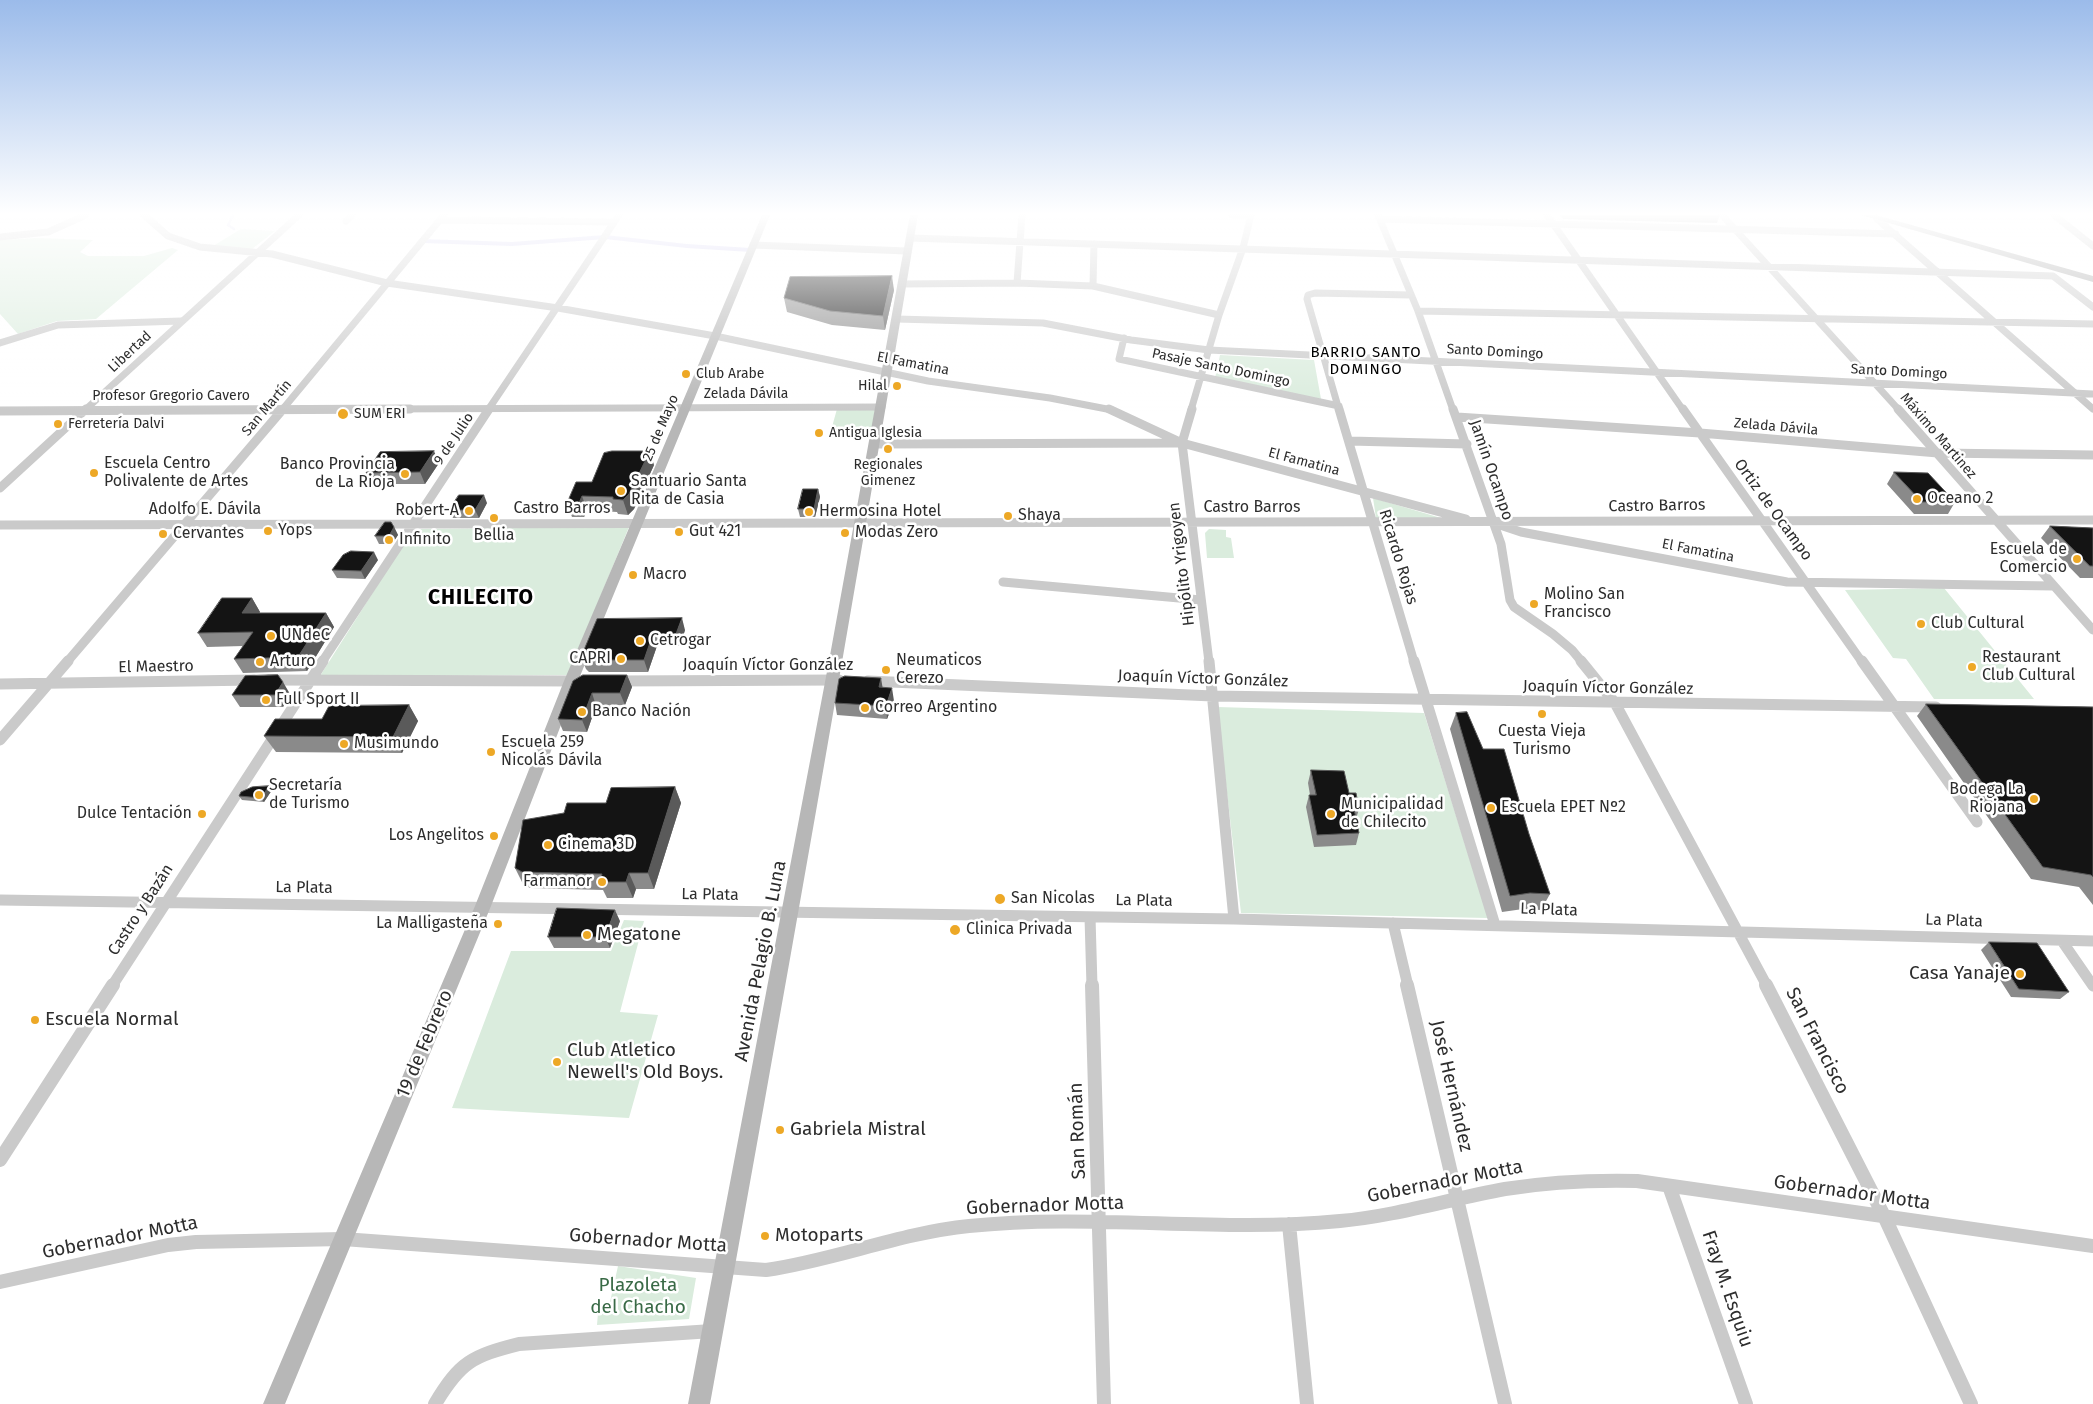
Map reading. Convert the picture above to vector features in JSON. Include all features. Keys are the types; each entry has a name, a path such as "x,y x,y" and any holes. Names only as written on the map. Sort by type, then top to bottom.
{"main road":[{"name":"25 de Mayo","path":"571,681 738,281"},
{"name":"Avenida Pelagio B. Luna","path":"698,1404 792,913 832,680 889,374 903,281"},
{"name":"19 de Febrero","path":"274,1404 483,906 571,681"}],"street":[{"name":"Libertad","path":"0,488 226,281"},
{"name":"El Famatina","path":"378,281 558,308 714,336 889,374 1109,409 1182,444 1461,518 1493,523 1521,532 1807,584 2053,586"},
{"name":"San Martín","path":"0,740 284,408 389,281"},
{"name":"9 de Julio","path":"312,679 411,525 576,281"},
{"path":"1093,281 1093,286"},
{"name":"Hipólito Yrigoyen","path":"1231,281 1219,315 1182,444 1213,696 1234,919"},
{"name":"Jamín Ocampo","path":"1404,281 1418,311 1502,544 1509,593 1514,607 1553,634 1572,650 1615,703"},
{"name":"Ortiz de Ocampo","path":"1592,281 1977,822"},
{"name":"Máximo Martinez","path":"1781,281 1938,453 2093,630"},
{"path":"1950,281 2093,409"},
{"path":"2059,281 2093,307"},
{"path":"902,284 1093,286 1219,315"},
{"name":"Ricardo Rojas","path":"1411,295 1315,293 1308,295 1323,356 1350,441 1371,523 1495,925"},
{"path":"1418,311 2093,324"},
{"name":"Santo Domingo","path":"897,319 1043,323 1124,338 1209,350 2093,394"},
{"path":"0,343 58,325 181,321"},
{"name":"Pasaje Santo Domingo","path":"1124,338 1119,359 1339,406"},
{"name":"Profesor Gregorio Cavero","path":"0,411 491,407"},
{"name":"Zelada Dávila","path":"491,407 882,407"},
{"name":"Zelada Dávila","path":"1457,417 1700,433 1938,453 2093,456"},
{"path":"1350,441 1467,444"},
{"path":"876,444 1182,444"},
{"name":"Castro Barros","path":"411,525 2093,520"},
{"name":"Adolfo E. Dávila","path":"0,525 411,525"},
{"path":"1004,582 1200,600"},
{"path":"312,679 591,681"},
{"name":"El Maestro","path":"0,684 312,679"},
{"name":"Castro y Bazán","path":"0,1160 312,679"},
{"name":"Joaquín Víctor González","path":"610,681 832,680 1213,696 1945,708"},
{"name":"San Francisco","path":"1615,703 1739,932 1885,1218 1971,1404"},
{"name":"La Plata","path":"0,900 1234,919 2093,941"},
{"name":"San Román","path":"1090,917 1104,1404"},
{"name":"José Hernández","path":"1393,923 1505,1404"},
{"path":"2062,941 2093,986"},
{"name":"Gobernador Motta","path":"0,1282 187,1243 344,1239 766,1270 798,1267 917,1234 968,1226 1014,1223 1100,1222 1209,1226 1340,1221 1390,1214 1526,1186 1581,1180 1637,1181 1885,1218 2093,1246"},
{"name":"Fray M. Esquiu","path":"1669,1186 1746,1404"},
{"path":"1289,1224 1307,1404"},
{"path":"435,1404 453,1373 461,1365 473,1358 500,1348 519,1344 712,1331"}],"green space":[{"path":"0,281 142,281 96,319 57,321 18,334 0,314"},
{"path":"1220,355 1314,360 1321,399 1215,378"},
{"path":"837,409 875,410 871,435 830,434"},
{"path":"1373,498 1441,518 1376,518"},
{"path":"629,527 568,675 320,676 413,529"},
{"path":"1209,529 1226,530 1226,537 1231,538 1234,558 1207,558 1205,533"},
{"name":"Club Cultural","path":"1944,588 2034,699 1934,699 1906,659 1893,658 1845,590"},
{"path":"1217,707 1424,713 1488,918 1241,913"},
{"name":"Club Atletico Newell's Old Boys.","path":"624,920 644,921 620,1012 658,1015 629,1118 452,1108 511,951 611,951"},
{"name":"Plazoleta del Chacho","path":"618,1266 696,1278 689,1319 597,1325 598,1313 608,1311"}],"building":[{"path":"789,281 891,281 883,316 830,311 784,298"},
{"path":"434,451 420,472 366,473 380,452"},
{"path":"612,451 650,451 629,494 623,500 613,499 613,497 582,496 579,503 567,503 576,482 592,482 604,453"},
{"path":"1894,472 1928,473 1955,502 1922,502"},
{"path":"803,489 818,489 814,509 798,509"},
{"path":"459,495 484,495 475,510 449,510"},
{"path":"385,522 391,522 394,527 389,536 375,536"},
{"path":"2050,526 2093,528 2093,566 2090,566"},
{"path":"351,551 374,552 361,571 332,570 343,555"},
{"path":"222,598 252,598 242,613 326,613 298,657 234,659 253,632 198,633"},
{"path":"682,618 676,634 653,634 644,660 585,660 581,657 597,619"},
{"path":"278,675 283,682 275,695 232,695 245,676"},
{"path":"583,675 627,675 620,693 592,693 582,720 558,719 573,681"},
{"path":"845,676 881,678 879,687 892,688 886,706 835,703 839,679"},
{"name":"Bodega La Riojana","path":"1926,704 2093,707 2093,877 2091,875 2043,867"},
{"path":"409,705 393,737 264,736 275,719 322,719 329,706"},
{"path":"1467,712 1483,749 1504,749 1529,834 1550,894 1530,893 1510,896 1456,713"},
{"name":"Municipalidad de Chilecito","path":"1311,770 1344,771 1349,793 1356,793 1359,809 1354,809 1359,833 1317,835 1309,795 1316,795"},
{"path":"269,786 261,798 239,796 241,792 252,787"},
{"path":"675,787 648,873 629,873 626,882 600,882 602,874 522,872 515,868 523,820 564,813 567,803 606,803 611,788"},
{"path":"557,908 615,910 605,937 548,937"},
{"path":"1989,942 2037,943 2069,992 2019,989"}],"place":[{"name":"Club Arabe","path":"686,374"},
{"name":"Hilal","path":"897,386"},
{"name":"SUM ERI","path":"343,414"},
{"name":"Ferretería Dalvi","path":"58,424"},
{"name":"Antigua Iglesia","path":"819,433"},
{"name":"Regionales Gimenez","path":"888,449"},
{"name":"Escuela Centro Polivalente de Artes","path":"94,473"},
{"name":"Banco Provincia de La Rioja","path":"405,474"},
{"name":"Santuario Santa Rita de Casia","path":"621,491"},
{"name":"Oceano 2","path":"1917,499"},
{"name":"Robert-A","path":"469,511"},
{"name":"Hermosina Hotel","path":"809,512"},
{"name":"Shaya","path":"1008,516"},
{"name":"Bellia","path":"494,518"},
{"name":"Yops","path":"268,531"},
{"name":"Gut 421","path":"679,532"},
{"name":"Modas Zero","path":"845,533"},
{"name":"Cervantes","path":"163,534"},
{"name":"Infinito","path":"389,540"},
{"name":"Escuela de Comercio","path":"2077,559"},
{"name":"Macro","path":"633,575"},
{"name":"Molino San Francisco","path":"1534,604"},
{"name":"Club Cultural","path":"1921,624"},
{"name":"UNdeC","path":"271,636"},
{"name":"Cetrogar","path":"640,641"},
{"name":"CAPRI","path":"621,659"},
{"name":"Arturo","path":"260,662"},
{"name":"Restaurant Club Cultural","path":"1972,667"},
{"name":"Neumaticos Cerezo","path":"886,670"},
{"name":"Full Sport II","path":"266,700"},
{"name":"Correo Argentino","path":"865,708"},
{"name":"Banco Nación","path":"582,712"},
{"name":"Cuesta Vieja Turismo","path":"1542,714"},
{"name":"Musimundo","path":"344,744"},
{"name":"Escuela 259 Nicolás Dávila","path":"491,752"},
{"name":"Secretaría de Turismo","path":"259,795"},
{"name":"Bodega La Riojana","path":"2034,799"},
{"name":"Escuela EPET Nº2","path":"1491,808"},
{"name":"Dulce Tentación","path":"202,814"},
{"name":"Municipalidad de Chilecito","path":"1331,814"},
{"name":"Los Angelitos","path":"494,836"},
{"name":"Cinema 3D","path":"548,845"},
{"name":"Farmanor","path":"602,882"},
{"name":"San Nicolas","path":"1000,899"},
{"name":"La Malligasteña","path":"498,924"},
{"name":"Clinica Privada","path":"955,930"},
{"name":"Megatone","path":"587,935"},
{"name":"Casa Yanaje","path":"2020,974"},
{"name":"Escuela Normal","path":"35,1020"},
{"name":"Club Atletico Newell's Old Boys.","path":"557,1062"},
{"name":"Gabriela Mistral","path":"780,1130"},
{"name":"Motoparts","path":"765,1236"}],"district":[{"name":"BARRIO SANTO DOMINGO","path":"1366,362"},
{"name":"CHILECITO","path":"481,598"}]}
